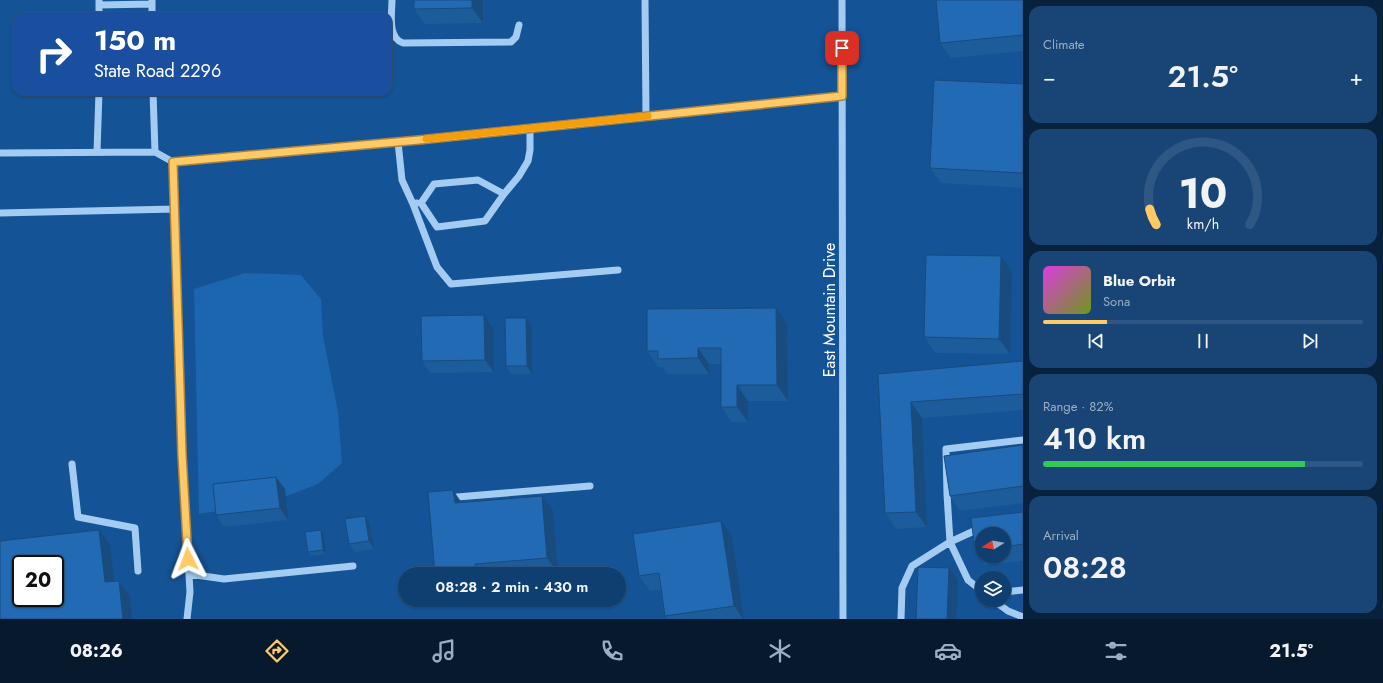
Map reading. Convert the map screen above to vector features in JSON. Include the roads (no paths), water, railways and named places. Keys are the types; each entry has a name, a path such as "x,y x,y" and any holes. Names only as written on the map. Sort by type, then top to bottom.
{"street":[{"path":"392,0 392,34 398,42 511,42 516,37 519,26"},
{"path":"646,0 646,116"},
{"name":"East Mountain Drive","path":"842,0 844,619"},
{"path":"99,3 152,2"},
{"path":"97,152 99,96"},
{"path":"153,96 155,152"},
{"path":"0,153 155,152 173,162 398,142 842,96"},
{"path":"421,203 437,227 485,221 519,176 528,160 530,150 530,128"},
{"path":"398,142 402,180 413,204 437,267 451,284 618,270"},
{"path":"173,162 182,447 190,592 187,619"},
{"path":"413,204 421,203 434,184 478,180 504,194"},
{"path":"0,213 175,210"},
{"path":"975,586 968,580 950,542 946,449 1023,440"},
{"path":"72,464 78,517 135,528 138,571"},
{"path":"457,497 590,486"},
{"path":"901,619 902,588 912,566 950,542 975,531"},
{"path":"189,574 224,579 353,566"},
{"path":"1011,591 1023,590"},
{"path":"1002,607 1008,612 1023,616"}]}
